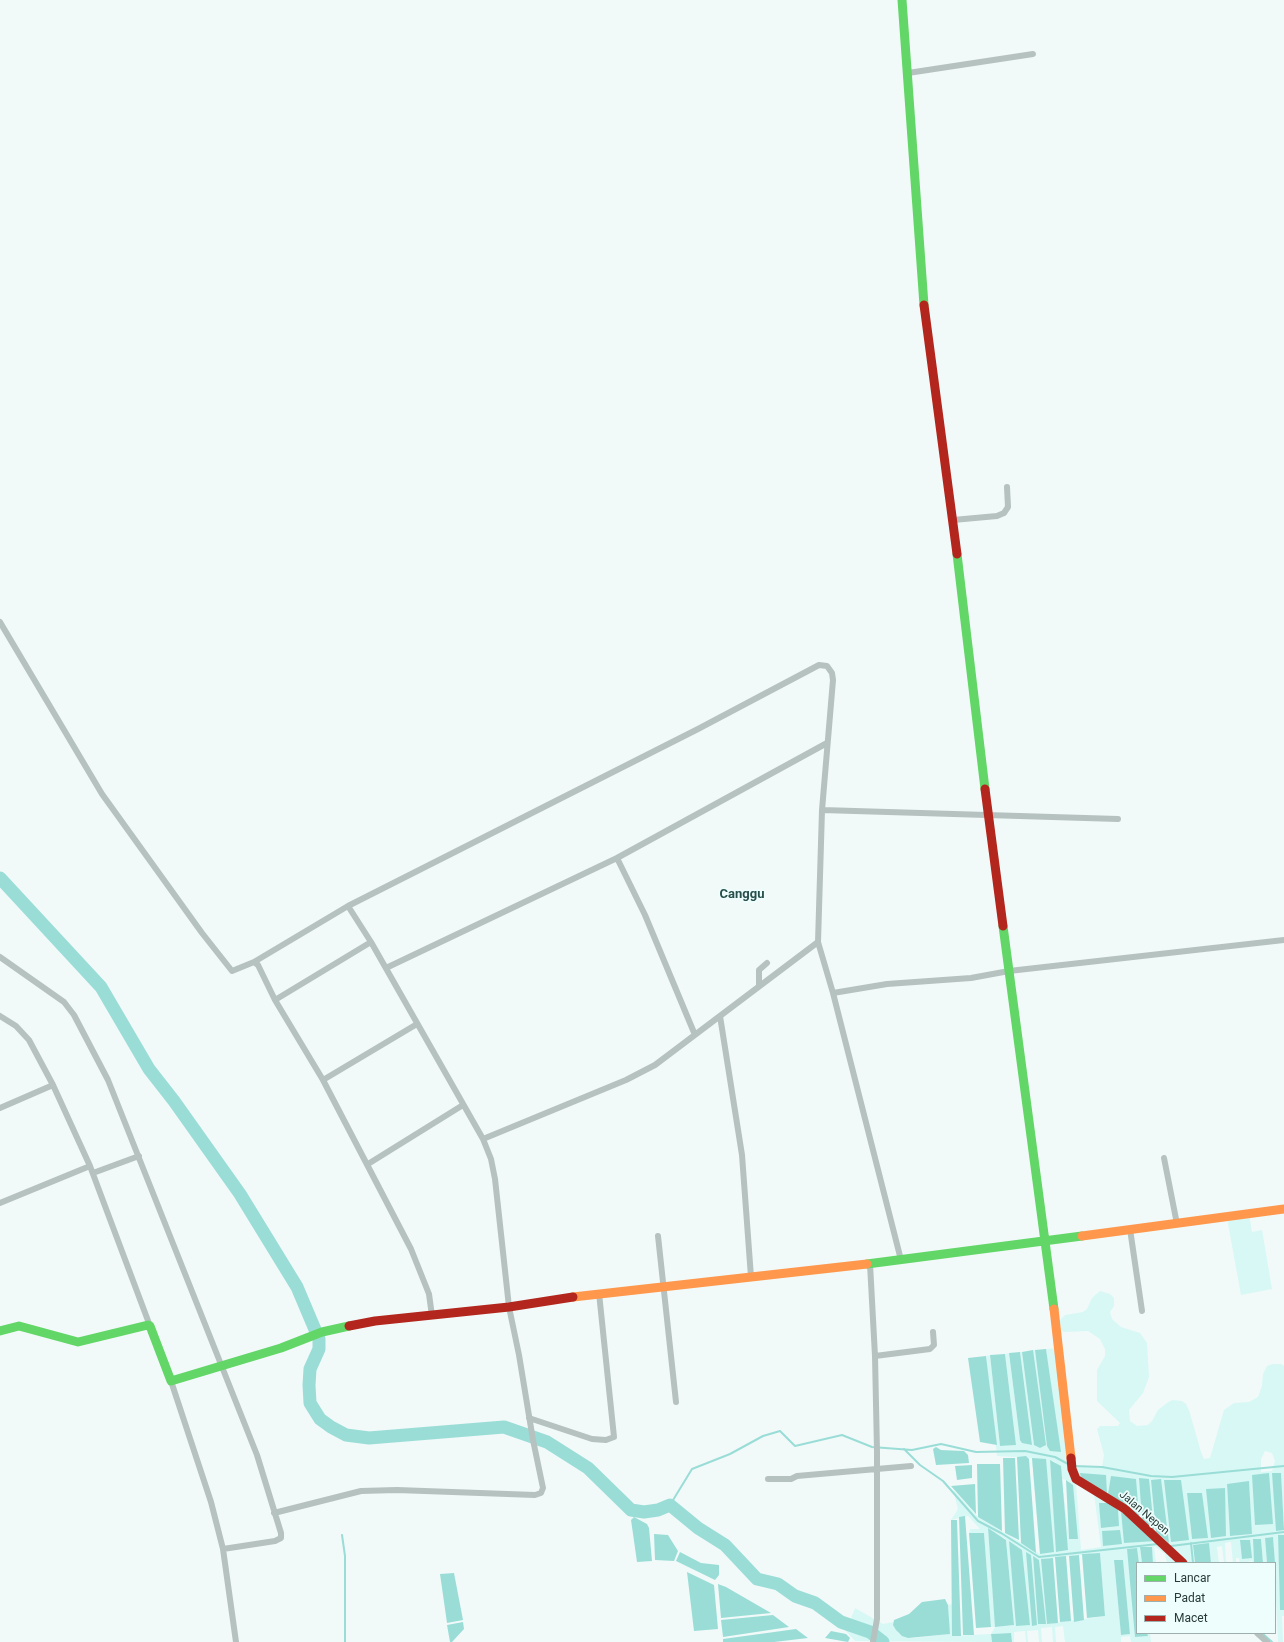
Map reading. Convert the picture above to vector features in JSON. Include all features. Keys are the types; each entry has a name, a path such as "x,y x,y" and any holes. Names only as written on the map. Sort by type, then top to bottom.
{"street":[{"path":"902,0 921,284 953,520 988,816 1046,1242"},
{"path":"908,72 1033,54"},
{"path":"953,520 997,516 1004,513 1008,507 1007,487"},
{"path":"0,622 102,794 202,933 232,972 254,962 348,906 691,733 819,665 828,666 832,673 833,680 822,810 818,942 833,993 901,1260"},
{"path":"386,968 617,858 827,743"},
{"path":"822,810 1118,819"},
{"path":"617,858 648,922 696,1035"},
{"path":"274,1513 361,1491 397,1490 535,1495 541,1493 543,1484 532,1440 519,1355 509,1307 495,1179 491,1159 483,1139 371,942 348,906"},
{"path":"833,993 887,984 970,978 1009,971 1284,940"},
{"path":"274,1000 371,942"},
{"path":"483,1139 626,1080 655,1065 818,942"},
{"path":"0,957 64,1002 74,1015 108,1080 220,1366 257,1455 281,1533 280,1540 223,1549"},
{"path":"254,962 258,965 274,1000 323,1080 411,1249 429,1294 432,1316"},
{"path":"760,986 759,970 768,963"},
{"path":"0,1016 16,1026 29,1040 53,1085 93,1173 171,1381 211,1502 223,1549 236,1642"},
{"path":"720,1016 742,1154 751,1277"},
{"path":"323,1080 417,1024"},
{"path":"0,1108 53,1085"},
{"path":"368,1164 463,1105"},
{"path":"93,1173 139,1156"},
{"path":"1164,1158 1177,1224"},
{"path":"0,1203 90,1166"},
{"path":"171,1381 308,1338 322,1332 374,1321 509,1307 664,1286 870,1264 1046,1242 1130,1229 1284,1209"},
{"path":"1130,1229 1142,1311"},
{"path":"658,1236 676,1402"},
{"name":"Jalan Nepen","path":"1046,1242 1071,1466 1076,1479 1125,1509 1182,1562"},
{"path":"870,1264 875,1356 877,1449 877,1619 873,1642"},
{"path":"529,1421 592,1439 606,1440 614,1437 599,1294"},
{"path":"0,1331 19,1326 46,1332 78,1342 100,1338 142,1326 150,1326"},
{"path":"875,1356 930,1349 934,1345 933,1332"},
{"path":"768,1479 791,1479 797,1476 911,1466"},
{"path":"1258,1634 1268,1642"}],"shaded area":[{"path":"1249,1214 1252,1232 1262,1230 1272,1289 1241,1295 1227,1218"},
{"path":"1100,1291 1110,1294 1114,1298 1114,1306 1110,1312 1112,1319 1121,1327 1140,1333 1147,1343 1149,1377 1143,1393 1129,1410 1130,1421 1137,1426 1148,1425 1158,1410 1167,1403 1172,1400 1182,1401 1186,1404 1189,1410 1204,1459 1210,1458 1224,1410 1234,1403 1249,1402 1258,1397 1262,1386 1263,1374 1267,1366 1281,1364 1284,1366 1284,1530 1284,1535 1278,1535 1280,1610 1284,1610 1284,1616 1282,1616 1283,1642 1278,1642 1276,1562 1274,1562 1273,1537 1265,1538 1267,1562 1263,1562 1261,1539 1253,1539 1254,1562 1240,1562 1239,1558 1236,1558 1236,1562 1233,1562 1231,1542 1225,1543 1226,1562 1224,1562 1222,1546 1217,1547 1219,1562 1211,1562 1209,1544 1193,1546 1195,1562 1167,1562 1165,1554 1154,1546 1156,1562 1153,1562 1152,1547 1140,1548 1142,1562 1139,1562 1137,1548 1135,1637 1147,1636 1147,1634 1150,1634 1151,1642 1131,1642 1130,1636 1121,1637 1121,1642 1065,1642 1063,1626 1055,1627 1056,1642 1053,1642 1052,1627 1041,1628 1042,1642 1039,1642 1038,1630 1027,1631 1028,1642 1026,1642 1025,1631 1014,1632 1014,1642 1012,1642 1010,1633 991,1634 995,1627 991,1627 984,1533 969,1533 970,1529 980,1529 968,1516 951,1520 958,1509 953,1489 978,1517 1040,1554 1032,1458 997,1456 986,1356 990,1355 1000,1446 1016,1445 1005,1354 1009,1353 1020,1440 1032,1445 1020,1352 1022,1352 1034,1445 1033,1350 1035,1350 1047,1446 1060,1451 1046,1349 1060,1348 1072,1456 1065,1458 1067,1464 1078,1467 1102,1467 1104,1455 1097,1429 1100,1426 1118,1426 1120,1423 1097,1401 1097,1370 1105,1356 1105,1349 1100,1339 1088,1331 1062,1331 1059,1321 1065,1315 1083,1312 1087,1309 1092,1298","holes":["1265,1451 1272,1453 1275,1461 1272,1471 1261,1472 1261,1459","1050,1460 1056,1462 1068,1550 1057,1552","1273,1473 1281,1474 1284,1530 1276,1530","1062,1479 1069,1481 1069,1539","1249,1482 1252,1534 1230,1536 1227,1485","1076,1484 1094,1494 1101,1547 1081,1550","1187,1493 1202,1493 1207,1538 1192,1539","988,1529 1006,1539 1014,1625 996,1627","1009,1541 1022,1550 1017,1626","1100,1553 1105,1616 1047,1624 1042,1559","1033,1557 1039,1560 1045,1624 1038,1624","1114,1560 1123,1560 1130,1634 1121,1635"]},
{"path":"952,1604 953,1636 991,1634 992,1642 855,1641 846,1631 855,1608 883,1624 893,1622 898,1633 908,1638 949,1634 948,1605"}],"water":[{"path":"1046,1349 1061,1452 1050,1451 1047,1446 1035,1350"},
{"path":"1033,1350 1046,1445 1040,1448 1034,1445 1022,1352"},
{"path":"1020,1352 1032,1445 1022,1443 1020,1440 1009,1353"},
{"path":"1005,1354 1016,1445 1000,1446 990,1355"},
{"path":"986,1356 997,1445 980,1442 968,1358"},
{"path":"936,1447 941,1450 964,1451 968,1455 969,1463 936,1465 933,1449"},
{"path":"1026,1456 1029,1459 1036,1553 1021,1543 1017,1457"},
{"path":"1003,1458 1015,1458 1019,1540 1005,1533"},
{"path":"1032,1458 1046,1459 1054,1552 1040,1554"},
{"path":"1050,1460 1061,1466 1068,1550 1056,1552"},
{"path":"977,1464 1000,1464 1002,1531 978,1517"},
{"path":"972,1465 972,1478 957,1480 955,1466"},
{"path":"1080,1473 1106,1475 1107,1493 1081,1478"},
{"path":"1269,1473 1273,1524 1255,1525 1252,1475"},
{"path":"1272,1473 1281,1473 1284,1530 1276,1531"},
{"path":"1111,1476 1136,1479 1139,1516 1108,1494"},
{"path":"1139,1478 1149,1479 1154,1530 1142,1519"},
{"path":"1161,1479 1169,1543 1156,1532 1151,1480"},
{"path":"1066,1480 1073,1485 1078,1539 1069,1539"},
{"path":"1164,1480 1181,1480 1189,1540 1171,1542"},
{"path":"1249,1481 1252,1534 1230,1536 1227,1484"},
{"path":"975,1484 976,1514 951,1486"},
{"path":"1225,1488 1226,1536 1211,1538 1206,1489"},
{"path":"1187,1493 1202,1493 1208,1538 1192,1539"},
{"path":"1099,1503 1109,1503 1118,1510 1119,1526 1101,1528"},
{"path":"1121,1511 1156,1541 1124,1543"},
{"path":"965,1516 974,1635 963,1635 959,1517"},
{"path":"634,1517 647,1524 649,1528 652,1561 637,1562 631,1520"},
{"path":"951,1520 957,1520 961,1636 952,1636"},
{"path":"988,1528 1006,1540 1014,1625 995,1627"},
{"path":"1120,1530 1122,1544 1103,1546 1102,1531"},
{"path":"969,1533 984,1533 991,1627 976,1628"},
{"path":"654,1534 668,1535 678,1551 674,1561 655,1560"},
{"path":"1278,1535 1284,1535 1284,1610 1280,1610"},
{"path":"1273,1537 1275,1562 1267,1562 1265,1538"},
{"path":"1253,1539 1261,1539 1263,1562 1254,1562"},
{"path":"1240,1540 1250,1540 1252,1558 1242,1559"},
{"path":"1009,1541 1022,1550 1030,1625 1016,1626"},
{"path":"1209,1543 1211,1562 1195,1562 1193,1545"},
{"path":"1140,1547 1152,1547 1153,1562 1142,1562"},
{"path":"1137,1548 1139,1562 1136,1562 1136,1634 1147,1634 1148,1636 1135,1637 1127,1549"},
{"path":"680,1552 701,1563 719,1565 719,1575 715,1580 676,1561"},
{"path":"1026,1552 1031,1555 1037,1625 1032,1626"},
{"path":"1100,1553 1105,1616 1087,1618 1082,1554"},
{"path":"1079,1555 1084,1620 1074,1622 1069,1556"},
{"path":"1033,1556 1039,1560 1046,1624 1038,1624"},
{"path":"1066,1556 1071,1621 1060,1622 1055,1557"},
{"path":"1053,1558 1058,1623 1047,1624 1041,1559"},
{"path":"1114,1560 1123,1560 1130,1634 1121,1635"},
{"path":"687,1572 714,1585 718,1629 694,1631"},
{"path":"454,1573 463,1620 447,1623 440,1574"},
{"path":"718,1584 726,1587 771,1613 721,1618"},
{"path":"945,1599 948,1605 950,1634 908,1638 902,1636 893,1625 894,1620 909,1614 922,1602"},
{"path":"773,1615 789,1627 723,1637 721,1620"},
{"path":"463,1622 464,1629 452,1642 450,1642 447,1625"},
{"path":"796,1629 808,1638 774,1642 723,1642 723,1639"},
{"path":"831,1631 846,1634 850,1638 848,1642 825,1638"},
{"path":"1011,1633 1012,1642 992,1642 991,1634"}],"waterway":[{"path":"0,878 101,987 149,1069 174,1101 240,1194 297,1287 319,1339 319,1349 310,1369 309,1385 310,1403 320,1419 346,1435 369,1438 504,1427 547,1442 588,1468 631,1510 644,1512 658,1510 670,1505 698,1528 725,1545 757,1579 778,1584 795,1596 815,1603 841,1622 870,1632 883,1642"},
{"path":"670,1505 692,1469 730,1454 763,1436 780,1431 795,1446 842,1435 872,1447 912,1450 941,1444 976,1452 1025,1451 1055,1457 1068,1464"},
{"path":"904,1449 920,1465 943,1481 978,1521 1001,1533 1039,1557 1158,1544"},
{"path":"1074,1466 1102,1467 1151,1476 1172,1477 1284,1466"},
{"path":"1171,1546 1284,1532"},
{"path":"342,1535 345,1556 345,1642"},
{"path":"1191,1543 1193,1562"},
{"path":"1263,1634 1272,1642"}],"traffic: fast":[{"path":"902,0 924,305"},
{"path":"957,554 985,789"},
{"path":"1003,926 1054,1309"},
{"path":"867,1264 1082,1236"},
{"path":"0,1331 19,1326 78,1342 148,1325 150,1326 171,1381 281,1348 322,1332 349,1326"}],"traffic: slow":[{"path":"1082,1236 1284,1209"},
{"path":"573,1297 867,1264"},
{"path":"1054,1309 1071,1458"}],"traffic: jam":[{"path":"924,305 957,554"},
{"path":"985,789 1003,926"},
{"path":"349,1326 375,1321 509,1307 573,1297"},
{"path":"1071,1458 1072,1469 1076,1479 1125,1509 1182,1562"}],"district":[{"name":"Canggu","path":"742,895"}]}
